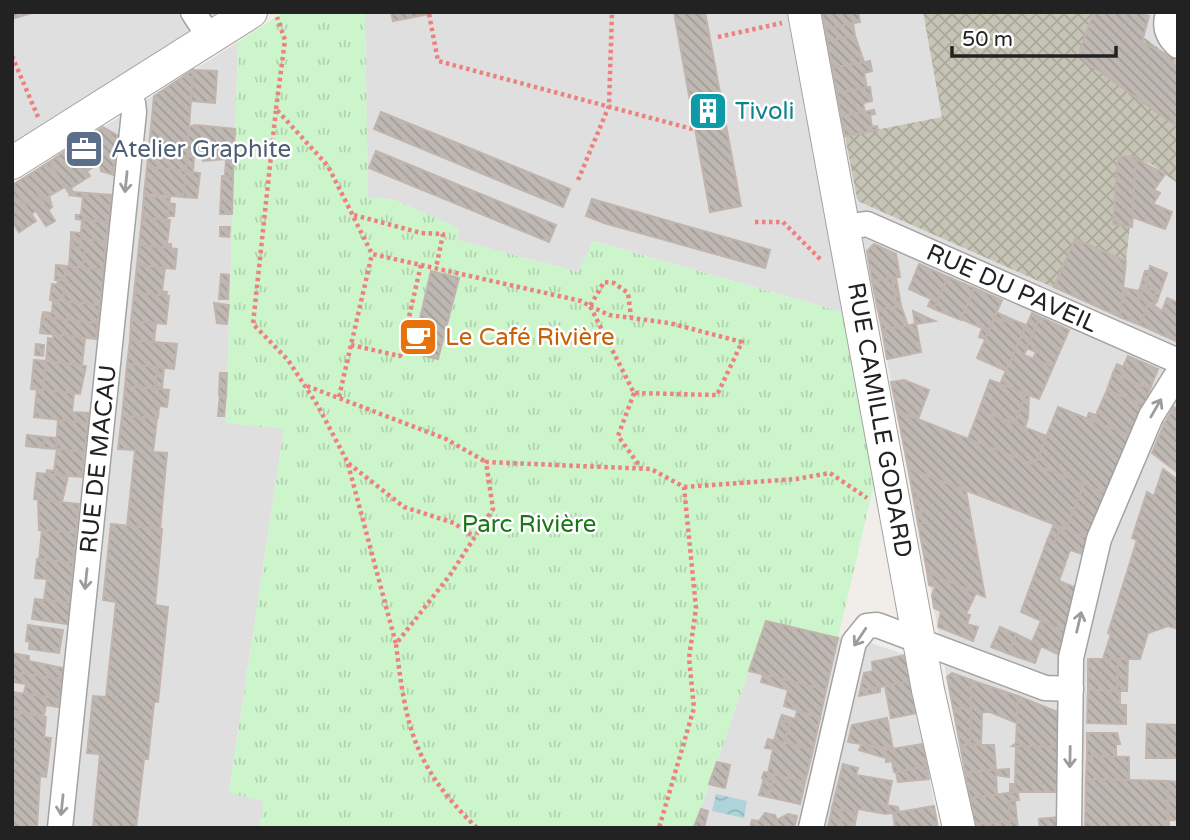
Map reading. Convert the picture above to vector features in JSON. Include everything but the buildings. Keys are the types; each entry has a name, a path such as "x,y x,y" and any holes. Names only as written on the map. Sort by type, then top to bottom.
{"street":[{"path":"193,12 210,38"},
{"path":"1169,12 1166,27 1169,37 1178,46"},
{"name":"RUE CAMILLE GODARD","path":"805,13 919,641 959,828"},
{"path":"12,163 210,38 264,15"},
{"name":"RUE DE MACAU","path":"60,828 134,113 133,103 126,92"},
{"name":"RUE DU PAVEIL","path":"845,228 867,223 1178,362"},
{"path":"1069,828 1071,658 1099,539 1151,416 1178,373"},
{"path":"811,828 854,642 861,631 877,625 1045,688 1071,689"}],"path":[{"path":"578,180 609,106 612,12"},
{"path":"718,37 782,23 805,13"},
{"path":"429,14 438,61 696,130"},
{"path":"264,15 285,40 253,324 288,360 305,385 348,463 396,644 403,701 420,758 448,800 477,828"},
{"path":"12,57 43,128"},
{"path":"276,109 328,166 372,254 339,397"},
{"path":"353,215 421,233 443,234 436,268"},
{"path":"755,222 783,222 823,264"},
{"path":"372,254 581,301 609,315 631,317 742,342 717,395 634,393"},
{"path":"351,345 400,356 421,265"},
{"path":"590,306 604,282 614,283 628,293 631,317"},
{"path":"590,306 634,393 618,436 641,468"},
{"path":"305,385 446,439 486,462 651,469 684,487 830,473 870,501"},
{"path":"396,644 450,575 493,509 486,462"},
{"path":"348,463 404,507 454,523 474,537"},
{"path":"775,480 777,489"},
{"path":"659,828 694,708 689,658 696,608 684,487"}],"shaded area":[{"path":"12,12 222,12 12,146"},
{"path":"365,12 1178,12 1178,828 975,828 878,311 842,312 594,241 579,272 457,240 458,228 392,199 368,198"},
{"path":"923,12 1136,12 1149,16 1143,37 1178,62 1178,179 1176,182 1151,164 1137,160 1120,317 860,202 857,198 845,136 942,117"},
{"path":"238,42 226,423 284,428 229,792 264,801 259,828 12,828 12,185"},
{"path":"766,621 871,643 906,655 939,828 694,828"}],"green space":[{"name":"Parc Rivière","path":"284,12 365,12 368,198 392,199 459,228 457,240 578,272 593,241 842,312 874,484 838,638 766,621 694,828 259,828 264,801 229,793 284,429 226,423 238,42"}],"water":[{"path":"716,794 747,801 744,818 712,811"}],"place":[{"name":"Tivoli","path":"708,111"},
{"name":"Atelier Graphite","path":"84,149"},
{"name":"Le Café Rivière","path":"418,337"}]}
